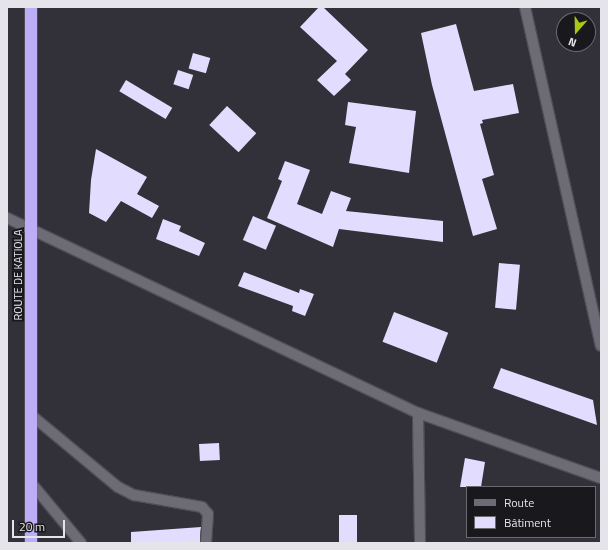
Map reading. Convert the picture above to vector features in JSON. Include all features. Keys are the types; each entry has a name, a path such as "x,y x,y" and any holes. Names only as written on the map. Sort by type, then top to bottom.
{"highway":[{"name":"ROUTE DE KATIOLA","path":"31,7 31,543"}],"street":[{"path":"525,7 601,346"},
{"path":"7,218 418,413 601,478"},
{"path":"418,413 420,543"},
{"path":"30,414 118,487 134,496 202,507 208,514 206,543"},
{"path":"32,484 81,543"}],"building":[{"path":"319,7 323,7 368,50 345,74 351,80 334,96 317,80 337,61 300,27"},
{"path":"456,24 474,91 513,84 519,113 482,120 483,123 480,124 494,175 482,179 497,229 473,236 432,85 421,33"},
{"path":"193,53 210,58 206,73 189,68"},
{"path":"178,70 193,75 189,89 173,84"},
{"path":"126,80 172,108 166,119 119,91"},
{"path":"348,102 416,111 409,173 349,163 356,127 345,125"},
{"path":"227,106 256,133 239,152 209,125"},
{"path":"96,149 147,177 137,194 159,206 152,218 121,201 106,222 89,213 91,180"},
{"path":"285,161 310,170 297,204 322,214 331,191 351,198 346,211 443,221 443,242 339,229 333,247 267,218 282,181 278,179"},
{"path":"253,216 276,226 266,250 243,240"},
{"path":"163,219 181,226 179,231 205,243 199,256 156,239"},
{"path":"499,263 520,265 516,310 495,308"},
{"path":"244,272 299,293 300,289 314,294 305,316 292,311 293,306 238,286"},
{"path":"394,312 448,333 437,363 383,342"},
{"path":"501,368 593,400 597,425 493,388"},
{"path":"219,443 220,460 200,461 199,444"},
{"path":"465,458 485,462 481,486 460,487"},
{"path":"339,515 357,515 357,542 339,542"},
{"path":"201,527 200,543 131,543 131,532"}]}
